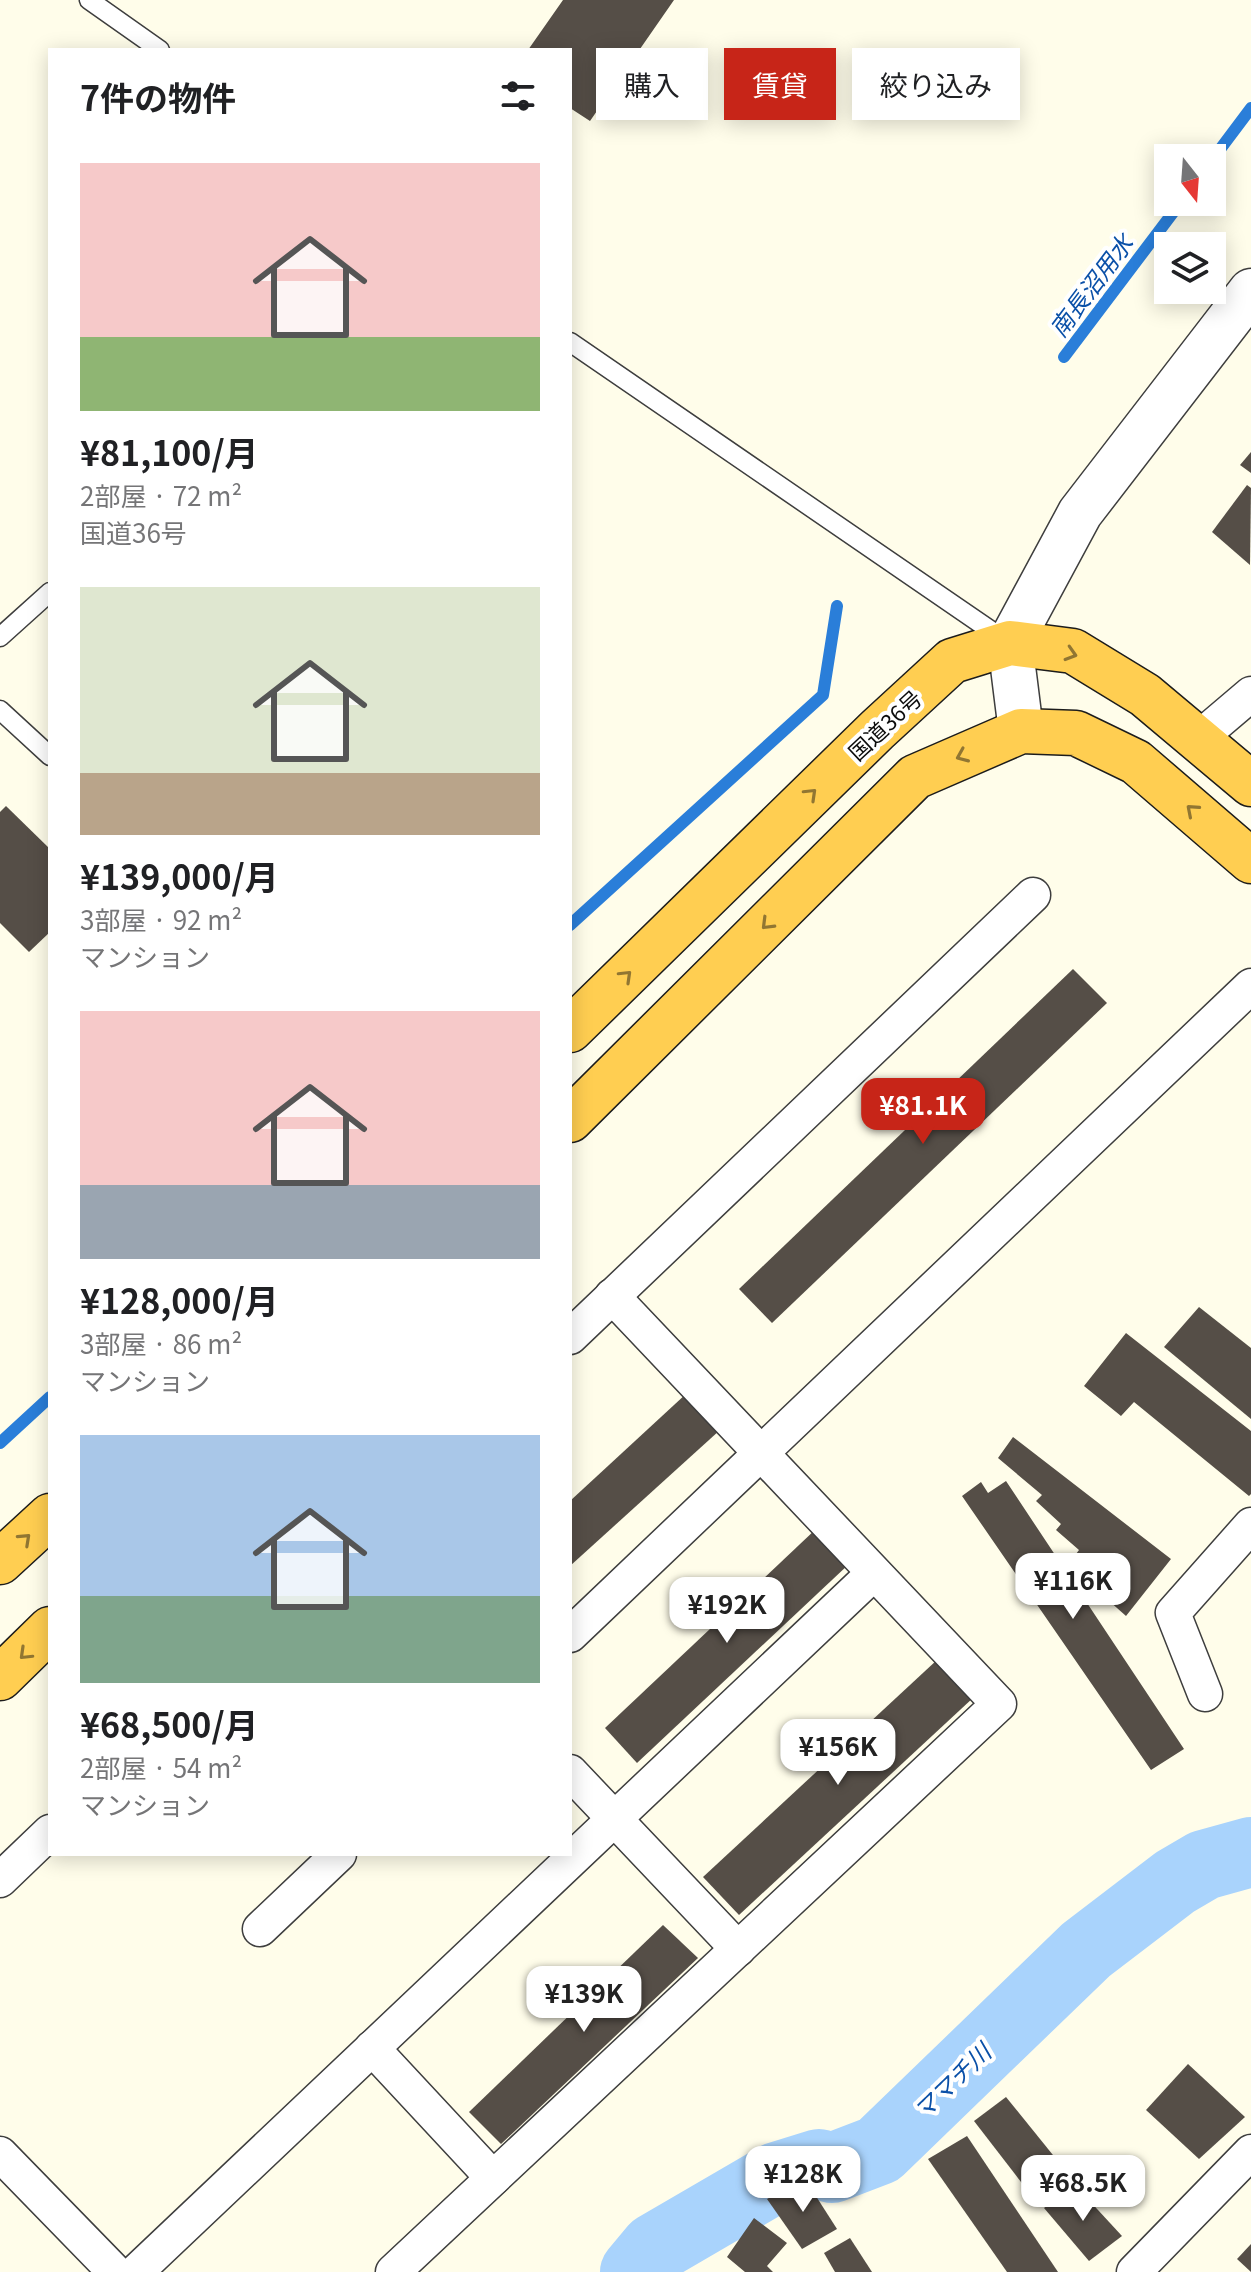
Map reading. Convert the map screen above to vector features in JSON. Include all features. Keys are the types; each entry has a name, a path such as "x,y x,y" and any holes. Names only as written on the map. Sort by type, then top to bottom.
{"highway":[{"name":"国道36号","path":"572,1028 877,730 952,661 1010,643 1073,651 1145,695 1251,784"},
{"path":"572,1118 915,777 1021,731 1076,733 1136,762 1251,861"},
{"path":"0,1562 48,1518"},
{"path":"0,1678 48,1631"}],"street":[{"path":"1021,731 1010,643 1080,513 1251,291"},
{"path":"1198,739 1251,694"},
{"path":"572,1335 1033,895"},
{"path":"572,1633 1251,986"},
{"path":"393,2272 999,1704 612,1296"},
{"path":"1205,1694 1173,1613 1251,1525"},
{"path":"0,2154 118,2271 372,2048 874,1573"},
{"path":"572,1774 738,1949"},
{"path":"0,1880 48,1834"},
{"path":"260,1929 337,1856"},
{"path":"372,2048 493,2178"},
{"path":"1134,2272 1251,2152"}],"lane":[{"path":"89,0 157,48"},
{"path":"572,343 1010,643"},
{"path":"0,637 48,594"},
{"path":"0,710 48,754"}],"building":[{"path":"563,0 674,0 641,48 596,48 596,112 590,121 572,109 572,48 529,48"},
{"path":"1251,452 1251,473 1240,465"},
{"path":"1247,485 1251,488 1250,565 1212,532"},
{"path":"6,806 48,847 48,934 29,952 0,923 0,812"},
{"path":"1073,969 1107,1003 772,1323 739,1289"},
{"path":"1199,1307 1251,1348 1251,1419 1164,1347"},
{"path":"1126,1333 1251,1431 1249,1496 1134,1402 1121,1416 1084,1386"},
{"path":"687,1393 720,1430 572,1564 572,1499"},
{"path":"1013,1437 1171,1559 1126,1616 1090,1584 1097,1577 1073,1558 1079,1550 1056,1530 1061,1524 1036,1501 1042,1495 998,1458"},
{"path":"1006,1481 1184,1749 1151,1770 962,1496 981,1482 988,1493"},
{"path":"817,1528 849,1564 637,1763 605,1728"},
{"path":"938,1659 974,1697 739,1915 703,1877"},
{"path":"663,1925 698,1958 501,2144 469,2112"},
{"path":"1188,2064 1245,2117 1199,2159 1146,2110"},
{"path":"1006,2097 1061,2165 1028,2191 974,2121"},
{"path":"967,2136 1058,2272 1007,2272 928,2159"},
{"path":"805,2179 837,2229 802,2249 767,2199"},
{"path":"1074,2184 1122,2236 1089,2261 1044,2208"},
{"path":"754,2218 787,2243 767,2266 773,2272 745,2272 727,2257"},
{"path":"850,2238 872,2272 835,2272 824,2253"},
{"path":"1251,2244 1251,2272 1237,2259"}],"waterway":[{"name":"南長沼用水","path":"1224,144 1251,108"},
{"name":"南長沼用水","path":"1064,357 1170,216"},
{"path":"572,923 823,695 837,606"},
{"path":"0,1443 48,1399"},
{"name":"ママチ川","path":"635,2272 655,2248 777,2177 819,2164 832,2168 879,2150 1086,1950 1175,1882 1204,1865 1251,1852"}]}
